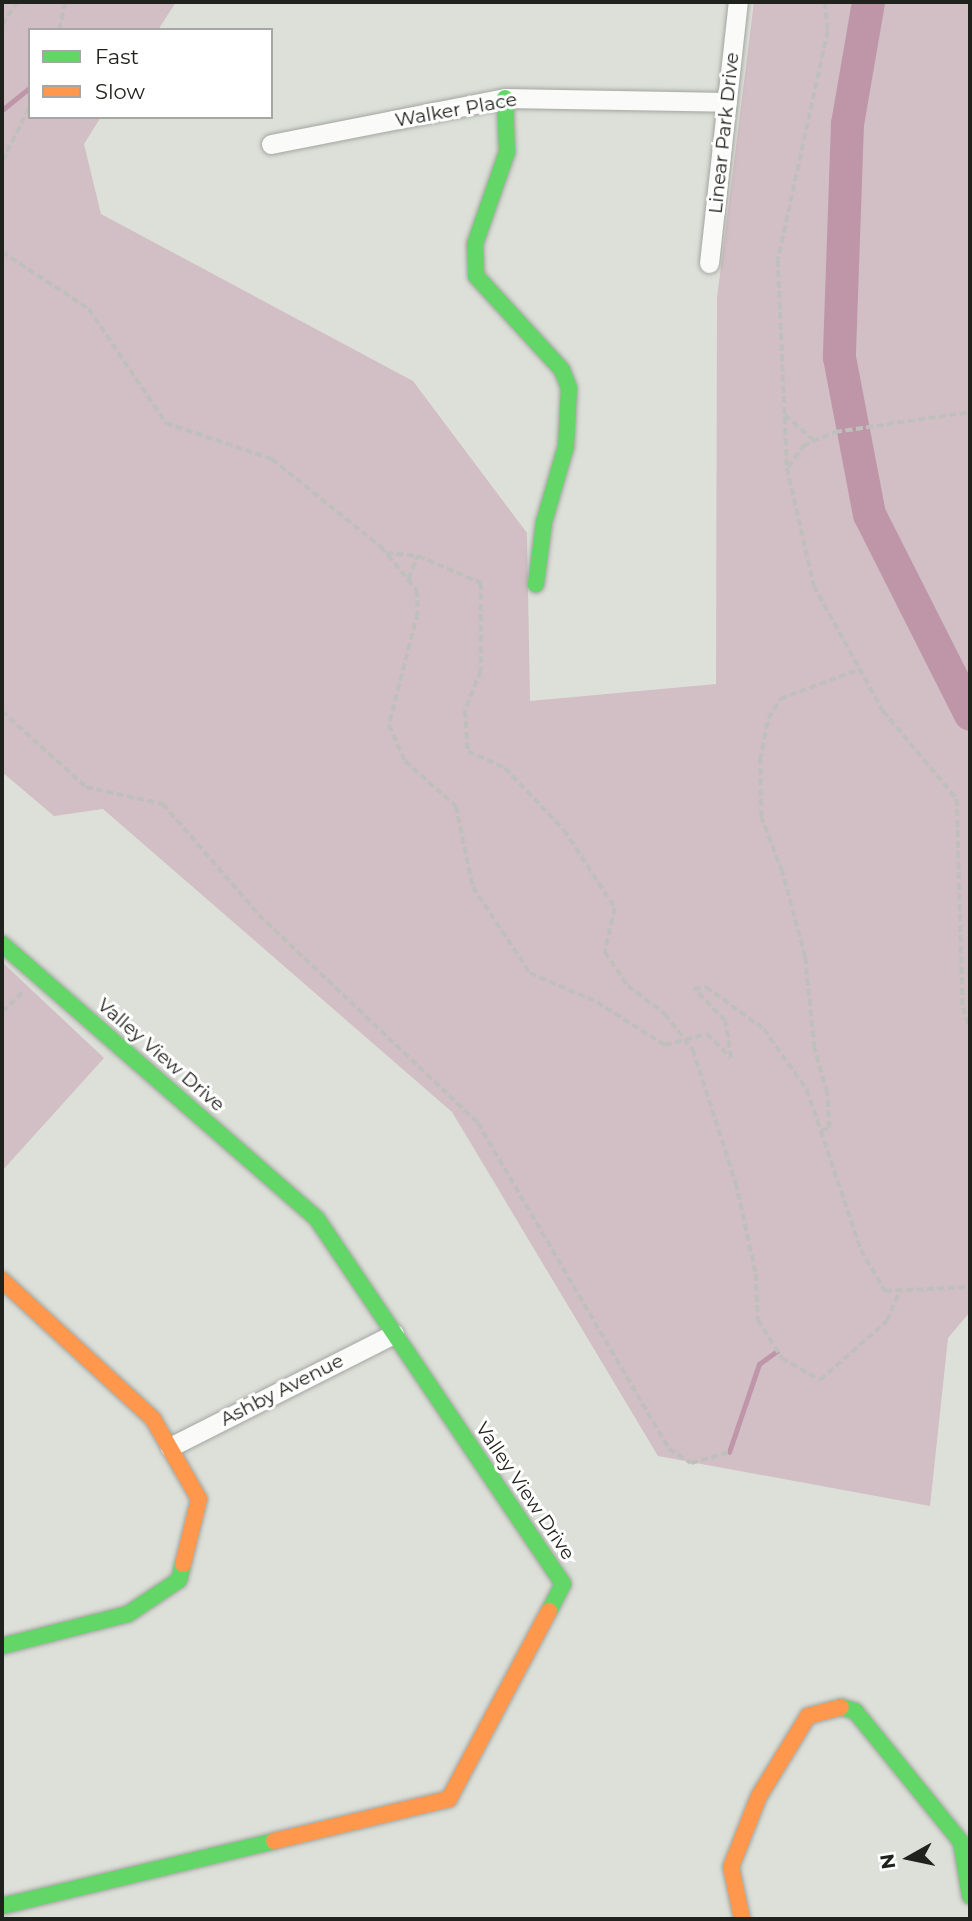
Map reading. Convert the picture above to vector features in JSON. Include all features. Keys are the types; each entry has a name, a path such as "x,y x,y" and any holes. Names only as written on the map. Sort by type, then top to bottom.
{"street":[{"name":"Linear Park Drive","path":"709,263 738,2"},
{"name":"Walker Place","path":"271,144 505,97 727,102"},
{"path":"505,97 507,152 475,244 477,276 562,370 569,388 566,446 544,522 536,584"},
{"name":"Valley View Drive","path":"2,944 317,1219 563,1584 449,1799 2,1906"},
{"path":"2,1280 153,1419 200,1499 179,1580 128,1614 2,1646"},
{"name":"Ashby Avenue","path":"170,1447 394,1334"},
{"path":"742,1919 731,1867 758,1796 808,1717 835,1706 855,1711 942,1813 961,1842 970,1896"}],"path":[{"path":"2,25 17,2"},
{"path":"59,28 65,2"},
{"path":"825,2 828,31 778,260 787,468 814,586 883,711 957,799 963,1007 970,1027"},
{"path":"2,161 28,110"},
{"path":"2,252 89,309 166,423 272,459 386,553 417,590 418,613 388,725 405,761 456,806 473,887 499,931 530,973 597,1002 665,1045 707,1034 731,1058 725,1021 694,989 706,987 764,1029 807,1090 874,1279 885,1292 898,1294 970,1287"},
{"path":"787,468 803,446 835,432 970,412"},
{"path":"785,414 815,441"},
{"path":"386,553 418,556 481,583 481,671 465,711 468,751 505,768 564,830 615,908 605,952 628,986 665,1014 685,1040 736,1183 756,1274 758,1320 782,1358 820,1380 887,1321 898,1294"},
{"path":"408,579 418,556"},
{"path":"821,1131 829,1128 827,1093 814,1048 805,957 782,872 761,817 760,760 768,719 780,699 860,669"},
{"path":"2,711 86,787 163,804 259,915 478,1123 669,1449 691,1464 729,1452"},
{"path":"2,1012 30,984"}],"shaded area":[{"path":"2,2 176,2 159,28 28,28 28,119 100,119 84,144 101,214 413,381 527,533 530,701 716,684 717,298 754,2 970,2 970,1312 948,1338 930,1506 658,1456 452,1112 103,809 54,816 2,772"},
{"path":"2,962 104,1058 2,1171"}],"waterway":[{"path":"868,2 847,123 839,357 869,514 970,714"},
{"path":"2,110 28,89"},
{"path":"729,1452 759,1364 777,1351"}],"traffic: fast":[{"path":"505,98 507,152 475,244 476,276 562,370 569,388 566,446 544,522 536,584"},
{"path":"2,944 317,1219 563,1584 549,1611"},
{"path":"2,1646 128,1614 179,1580 183,1564"},
{"path":"841,1707 855,1711 961,1842 970,1896"},
{"path":"2,1906 274,1841"}],"traffic: slow":[{"path":"2,1280 153,1419 199,1499 183,1564"},
{"path":"274,1841 449,1799 549,1611"},
{"path":"742,1919 731,1867 759,1796 808,1716 841,1707"}]}
